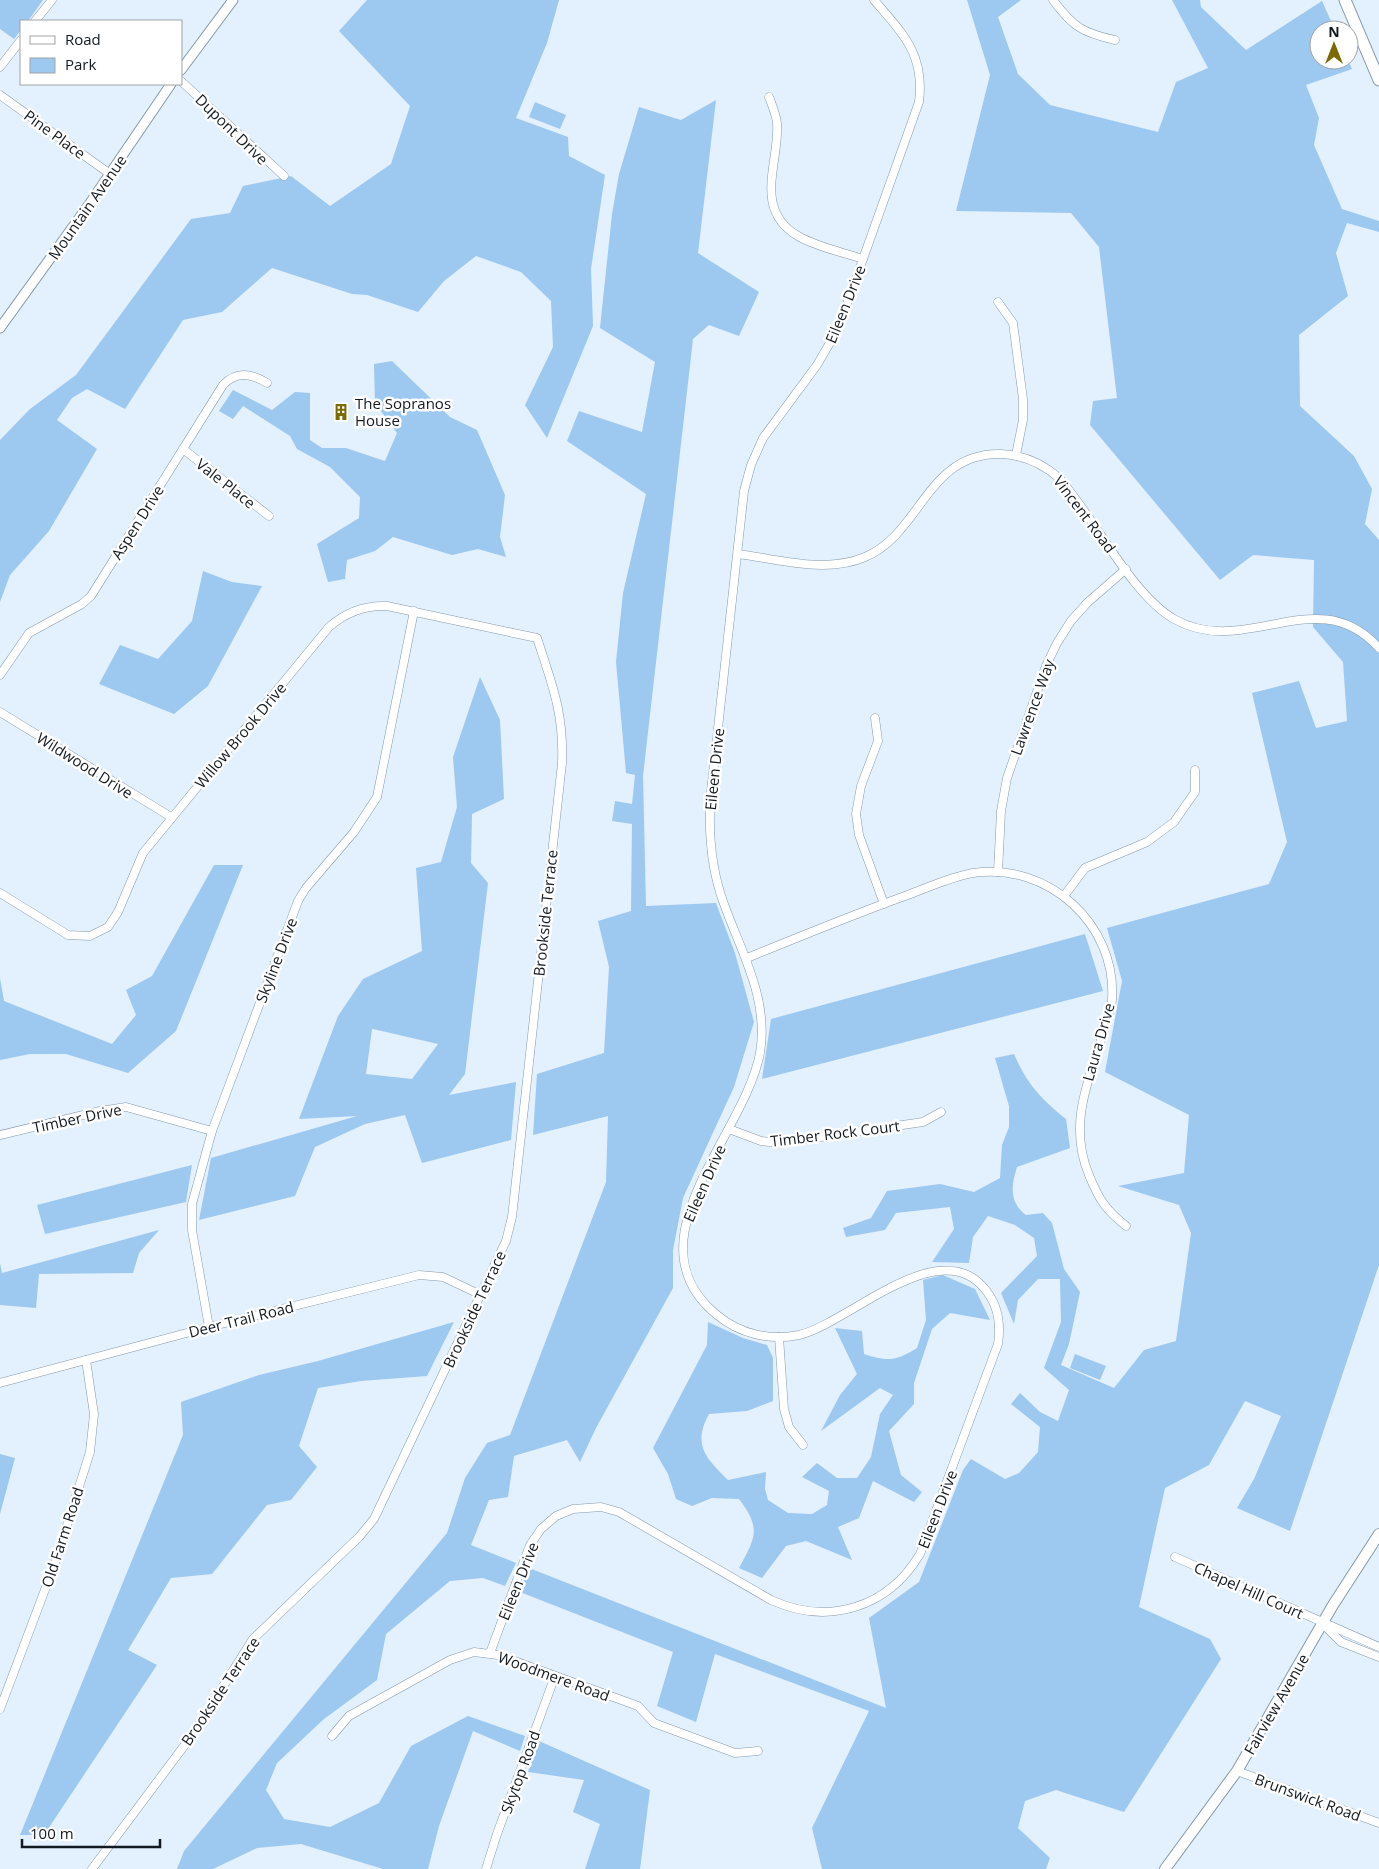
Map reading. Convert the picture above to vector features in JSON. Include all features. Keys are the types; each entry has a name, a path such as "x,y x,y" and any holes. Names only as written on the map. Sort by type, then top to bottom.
{"main road":[{"path":"1344,0 1379,80"},
{"name":"Fairview Avenue","path":"1165,1869 1237,1770 1323,1624 1379,1534"}],"street":[{"path":"36,20 52,0"},
{"path":"182,69 233,0"},
{"name":"Eileen Drive","path":"490,1653 535,1536 548,1522 573,1509 601,1507 618,1512 771,1600 803,1611 836,1612 859,1607 880,1597 907,1574 925,1543 998,1344 999,1320 990,1297 981,1284 967,1275 950,1270 933,1270 917,1275 819,1327 799,1334 779,1337 750,1333 724,1320 700,1297 686,1268 683,1235 687,1213 754,1077 761,1039 760,1002 746,958 719,888 712,856 709,824 710,792 744,490 756,452 771,426 817,365 831,342 916,111 920,84 919,66 913,50 874,0"},
{"path":"1054,0 1066,16 1082,30 1089,34 1115,40"},
{"path":"0,67 20,41"},
{"name":"Dupont Drive","path":"182,83 284,176"},
{"name":"Mountain Avenue","path":"0,328 110,174 170,85"},
{"name":"Pine Place","path":"0,94 110,174"},
{"path":"769,97 777,123 771,196 779,218 790,231 805,240 863,259"},
{"path":"998,302 1013,322 1023,400 1022,420 1016,455"},
{"name":"Aspen Drive","path":"0,675 29,633 82,604 91,596 227,381 247,374 267,383"},
{"name":"Vale Place","path":"183,449 269,516"},
{"name":"Vincent Road","path":"738,554 826,564 847,563 864,558 891,541 939,480 953,468 970,459 988,454 1016,455 1035,461 1059,478 1126,569 1156,606 1175,619 1196,628 1231,632 1297,619 1323,618 1352,628 1379,648"},
{"name":"Lawrence Way","path":"998,872 1001,811 1007,778 1046,666 1057,642 1071,621 1087,603 1126,569"},
{"name":"Willow Brook Drive","path":"0,893 68,935 81,937 98,933 116,918 143,854 170,817 336,621 352,611 369,606 388,606 538,638"},
{"name":"Skyline Drive","path":"209,1327 192,1230 192,1204 212,1131 298,901 306,888 369,812 378,797 414,611"},
{"name":"Brookside Terrace","path":"92,1869 193,1734 252,1639 359,1537 374,1519 506,1241 512,1217 562,763 562,734 559,706 538,638"},
{"name":"Wildwood Drive","path":"0,712 170,817"},
{"path":"875,718 878,741 861,786 856,814 862,845 884,904"},
{"path":"1064,896 1085,868 1147,842 1174,822 1195,792 1196,770"},
{"name":"Laura Drive","path":"746,958 960,876 998,872 1031,878 1064,896 1079,909 1094,929 1105,951 1110,969 1112,987 1110,1012 1083,1095 1079,1135 1087,1170 1107,1211 1126,1226"},
{"name":"Timber Drive","path":"0,1135 100,1111 126,1107 212,1131"},
{"name":"Timber Rock Court","path":"729,1128 761,1141 779,1143 923,1122 941,1112"},
{"name":"Deer Trail Road","path":"0,1383 209,1327 419,1275 443,1277 481,1295"},
{"path":"779,1337 784,1409 789,1426 803,1445"},
{"name":"Old Farm Road","path":"0,1709 54,1563 90,1452 94,1414 86,1360"},
{"name":"Chapel Hill Court","path":"1175,1556 1323,1624 1379,1647"},
{"path":"1323,1624 1341,1642 1379,1657"},
{"name":"Woodmere Road","path":"332,1736 349,1716 450,1660 474,1652 490,1653 638,1706 654,1723 726,1750 735,1753 758,1751"},
{"name":"Skytop Road","path":"486,1869 555,1676"},
{"name":"Brunswick Road","path":"1237,1770 1379,1823"}],"green space":[{"path":"0,0 43,0 29,20 20,20 20,31 14,39 0,29"},
{"path":"367,0 559,0 547,43 516,118 568,137 569,156 605,175 591,269 593,326 547,438 525,405 553,347 551,301 521,272 476,256 444,281 418,312 367,295 352,294 272,268 222,312 183,320 125,409 87,389 72,398 57,420 97,449 49,531 10,575 0,602 0,440 30,409 76,375 191,219 230,213 243,186 291,176 330,206 391,164 410,106 339,31"},
{"path":"967,0 1021,0 998,17 1018,74 1050,105 1158,132 1176,82 1208,68 1172,0 1200,0 1201,7 1246,50 1322,1 1331,20 1309,20 1309,70 1349,70 1306,85 1319,118 1314,145 1342,209 1379,221 1379,232 1347,223 1336,253 1348,296 1299,335 1300,406 1354,456 1372,489 1365,524 1379,540 1379,1265 1290,1531 1237,1508 1254,1479 1281,1416 1245,1401 1209,1465 1165,1488 1139,1607 1210,1639 1221,1659 1124,1812 1056,1790 1025,1801 1018,1828 1050,1858 1046,1869 822,1869 812,1828 869,1711 715,1654 696,1722 657,1706 673,1652 520,1592 529,1568 886,1708 869,1618 919,1582 963,1470 971,1459 1005,1479 1019,1473 1038,1452 1040,1427 1011,1404 1020,1393 1040,1412 1058,1421 1069,1390 1044,1368 1061,1322 1060,1279 1038,1279 1018,1300 1014,1324 1001,1293 1037,1256 1034,1238 1015,1225 988,1216 973,1237 969,1263 932,1262 954,1229 950,1207 896,1213 885,1230 846,1237 843,1228 871,1218 887,1191 940,1184 974,1192 1000,1178 1002,1145 1009,1127 1009,1106 995,1058 1014,1054 1024,1074 1036,1090 1049,1105 1066,1119 1070,1148 1017,1167 1013,1181 1014,1199 1020,1210 1026,1215 1043,1213 1052,1223 1064,1269 1080,1292 1069,1344 1061,1365 1114,1388 1144,1350 1176,1341 1191,1233 1179,1205 1118,1186 1184,1173 1189,1115 1105,1072 1122,981 1107,928 1269,884 1287,842 1252,693 1299,681 1316,728 1347,721 1343,662 1313,627 1314,560 1253,555 1220,580 1090,425 1093,401 1117,398 1099,247 1071,213 956,211 990,75"},
{"path":"716,100 698,253 759,292 739,336 709,325 693,339 643,776 646,906 716,903 735,953 754,1022 734,1087 683,1198 673,1250 673,1288 596,1428 580,1462 567,1440 514,1456 508,1497 489,1500 471,1545 516,1563 505,1586 483,1578 450,1581 386,1634 377,1680 324,1719 277,1763 266,1790 284,1819 330,1827 379,1803 411,1746 468,1716 525,1736 520,1751 473,1731 439,1826 428,1869 383,1869 301,1844 257,1848 213,1869 177,1869 184,1851 447,1533 465,1478 487,1443 510,1435 606,1182 608,1116 533,1135 537,1074 604,1053 609,967 598,921 631,911 632,824 612,821 615,801 632,804 635,775 626,773 616,662 623,593 646,494 567,441 579,411 642,432 655,362 600,328 612,214 619,174 639,107 681,120"},
{"path":"535,102 566,115 560,129 529,117"},
{"path":"392,361 450,417 477,430 505,495 500,537 506,557 478,549 452,555 393,537 375,551 347,560 345,579 328,582 317,544 359,518 360,497 330,467 297,449 290,436 243,406 233,419 219,411 233,390 272,410 295,392 310,393 310,440 322,448 346,448 385,461 397,433 375,403 374,364"},
{"path":"203,571 232,582 262,586 208,686 174,714 99,684 120,645 158,659 192,621"},
{"path":"480,677 500,720 504,799 472,814 471,863 488,883 465,1074 449,1095 516,1082 511,1140 422,1163 405,1115 365,1124 315,1147 295,1196 199,1220 211,1158 357,1116 299,1119 338,1016 363,979 422,951 416,868 441,862 457,807 453,757","holes":["372,1029 438,1044 412,1079 366,1074"]},
{"path":"214,865 243,865 176,1031 128,1073 66,1054 30,1054 0,1060 0,978 4,1001 112,1044 136,1015 126,990 152,976"},
{"path":"1085,934 1103,991 762,1079 771,1019"},
{"path":"192,1165 186,1202 45,1234 37,1205"},
{"path":"159,1230 139,1253 133,1273 39,1274 36,1308 0,1305 0,1263 2,1273"},
{"path":"943,1275 975,1289 990,1320 950,1313 932,1329 914,1383 914,1404 889,1431 901,1475 922,1492 914,1502 873,1481 859,1518 838,1527 852,1560 806,1541 786,1546 762,1578 739,1568 754,1534 751,1518 739,1499 712,1498 692,1506 676,1499 668,1474 653,1448 707,1345 708,1322 743,1338 767,1345 773,1358 773,1401 747,1411 709,1414 702,1434 702,1443 708,1458 728,1480 766,1472 765,1489 768,1500 788,1513 812,1514 827,1505 829,1491 802,1477 817,1463 837,1478 857,1478 871,1457 880,1414 893,1395 880,1388 821,1431 840,1395 857,1374 835,1328 862,1331 864,1354 886,1359 903,1356 917,1348 926,1320 923,1280"},
{"path":"454,1322 427,1376 361,1381 318,1388 299,1446 317,1467 291,1500 267,1505 212,1574 171,1578 128,1650 157,1665 44,1835 20,1835 183,1435 181,1402 259,1375 318,1361"},
{"path":"1075,1354 1106,1366 1100,1380 1070,1368"},
{"path":"0,1454 15,1458 0,1514"},
{"path":"539,1741 650,1790 640,1869 585,1869 600,1824 573,1812 584,1780 528,1772"}],"place":[{"name":"The Sopranos House","path":"341,412"}]}
